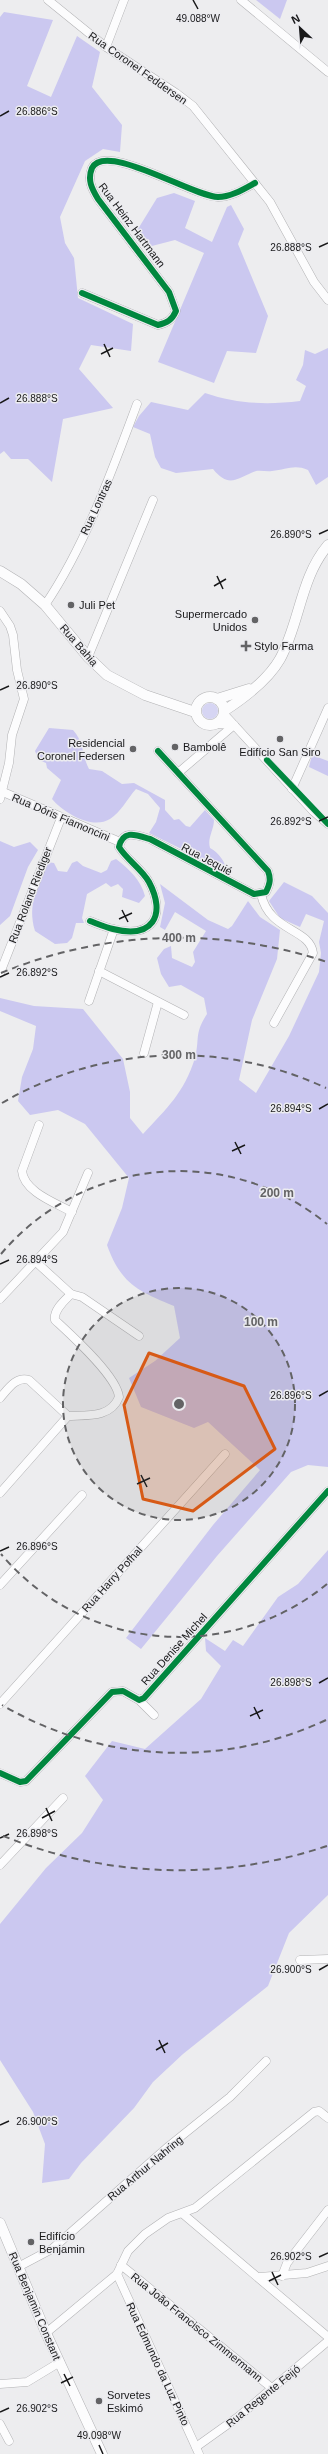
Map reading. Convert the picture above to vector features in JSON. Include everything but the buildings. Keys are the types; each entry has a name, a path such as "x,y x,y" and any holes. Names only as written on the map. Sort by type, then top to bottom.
{"main road":[{"path":"224,713 222,704 217,699 210,696 202,699 197,705 195,712 201,722 214,724 224,713 274,668 280,659 309,576 328,545"},
{"name":"Rua Bahia","path":"0,571 21,584 45,605 88,657 107,676 145,695 195,712"},
{"path":"217,699 241,692 256,685"},
{"name":"Rua Bahia","path":"169,702 202,699"},
{"name":"Rua Benjamin Constant","path":"0,2223 46,2333 102,2454"}],"street":[{"name":"Rua Coronel Feddersen","path":"48,0 106,47 176,93 193,106 270,202 314,282 328,300"},
{"path":"106,47 124,0"},
{"path":"241,0 328,72"},
{"name":"Rua Heinz Hartmann","path":"82,293 158,325 167,323 176,311 169,292 98,199 90,186 89,175 93,166 98,162 103,159 118,160 202,194 218,197 234,194 255,183"},
{"name":"Rua Lontras","path":"45,605 76,548 113,469 137,404"},
{"path":"88,657 153,500"},
{"path":"0,611 10,626 13,635 17,670 24,699 12,735 1,795"},
{"path":"292,789 328,708"},
{"path":"224,713 292,789 328,824"},
{"path":"216,741 214,724 234,725"},
{"path":"178,773 234,725"},
{"path":"158,751 268,871 271,878 269,885 266,892 261,894 264,905 269,914 280,924 307,940 313,953 274,1023"},
{"name":"Rua Dóris Fiamoncini","path":"1,795 120,842"},
{"name":"Rua Roland Riediger","path":"0,973 61,818"},
{"name":"Rua Jequié","path":"120,842 126,835 133,834 150,839 254,894 261,894"},
{"path":"90,921 114,930 134,931 148,927 156,919 159,909 148,880 123,854 119,847 120,842"},
{"path":"89,1001 114,930"},
{"path":"100,971 184,1015"},
{"path":"144,1054 158,1002"},
{"path":"39,1126 22,1171 22,1178 28,1185 47,1199 72,1212"},
{"path":"0,1299 63,1232 88,1173"},
{"path":"36,1262 71,1294 82,1297 139,1336"},
{"path":"0,1493 68,1416 105,1412 112,1409 119,1398 114,1383 101,1367 55,1320 55,1312 71,1294"},
{"path":"0,1398 17,1380 23,1378 29,1380 68,1416"},
{"name":"Rua Harry Pofhal","path":"0,1704 225,1454"},
{"name":"Rua Denise Michel","path":"139,1700 148,1693 328,1492"},
{"path":"0,1585 82,1495"},
{"name":"Rua Denise Michel","path":"0,1773 20,1782 26,1781 112,1692 124,1691 139,1700 154,1715"},
{"path":"0,1865 64,1798"},
{"path":"300,1960 328,1958"},
{"name":"Rua Arthur Nahring","path":"18,2267 52,2249 169,2146 230,2097 266,2060"},
{"path":"46,2333 117,2274 128,2251 145,2234 168,2218 183,2214 208,2198 314,2112 319,2111 328,2118"},
{"path":"282,2276 287,2263 328,2210"},
{"path":"183,2214 260,2277 327,2343"},
{"name":"Rua João Francisco Zimmermann","path":"121,2265 273,2389"},
{"path":"260,2277 307,2273 328,2266"},
{"name":"Rua Edmundo da Luz Pinto","path":"117,2274 198,2450"},
{"name":"Rua Regente Feijó","path":"198,2450 327,2343"},
{"path":"0,2384 27,2382 60,2362"},
{"path":"0,2424 9,2441"}],"highlighted area":[{"path":"149,1353 244,1386 275,1449 193,1511 143,1499 124,1405"}],"shaded area":[{"path":"256,0 287,0 280,19"},
{"path":"4,12 53,20 27,86 51,97 77,36 100,52 92,87 122,125 120,152 103,149 85,161 60,217 65,243 74,258 78,298 133,324 131,351 91,345 79,369 113,408 63,419 52,482 28,459 11,459 4,451 0,454 0,17"},
{"path":"174,193 195,201 185,228 212,242 227,207 231,205 244,229 238,244 268,316 256,353 227,351 214,383 158,362 204,253 175,240 148,247 138,229 157,198"},
{"path":"328,348 328,477 316,485 308,470 298,467 270,471 256,471 233,480 224,479 213,469 176,473 161,468 155,457 150,434 133,427 139,416 151,402 188,410 205,393 217,397 252,403 300,401 306,386 296,380 303,365 305,350 315,354"},
{"path":"207,703 213,703 218,708 216,717 213,719 207,719 202,714 202,708"},
{"path":"49,728 73,730 79,739 89,769 102,771 122,784 134,783 165,800 165,810 174,820 179,819 186,826 190,827 205,810 214,820 209,841 210,848 221,858 225,864 226,871 149,833 156,822 160,808 148,794 136,789 117,813 110,819 103,822 87,821 64,810 52,799 61,780 47,768 46,763 39,760 35,751"},
{"path":"312,755 328,761 328,776 309,767"},
{"path":"0,841 14,847 30,842 38,850 28,867 10,916 0,925"},
{"path":"116,859 130,871 141,885 145,896 139,903 122,897 123,889 118,884 111,887 106,883 87,894 82,918 84,923 76,923 72,938 67,943 55,944 35,931 32,912 33,904 37,888 47,862 54,863 58,871 67,872 72,863 77,861 83,866 101,873 107,870 111,861"},
{"path":"284,882 312,896 328,913 328,1467 308,1465 291,1472 217,1556 141,1649 126,1638 213,1525 260,1470 208,1422 194,1428 141,1407 129,1378 155,1361 180,1338 174,1306 150,1296 132,1284 118,1269 107,1245 122,1208 129,1178 85,1124 58,1110 30,1115 18,1101 22,1077 33,1049 36,1026 0,1011 0,998 34,1006 83,1009 123,1059 130,1092 130,1118 143,1134 174,1099 186,1081 195,1058 200,1026 207,1014 204,998 181,985 169,987 161,974 157,958 164,949 171,946 172,958 192,967 195,962 193,952 206,931 175,912 165,930 160,927 165,903 160,884 208,920 228,929 232,926 248,901 260,917 280,930 277,959 252,1020 239,1080 256,1093 289,1036 319,972 321,953 319,942 324,921 306,914 300,927 280,918 269,901"},
{"path":"328,1550 328,1895 289,1933 268,1986 183,2054 153,2082 134,2108 81,2163 69,2179 42,2183 45,2144 33,2112 0,2060 0,1924 46,1868 82,1833 103,1800 85,1776 112,1741 145,1749 201,1699 221,1666 206,1651 205,1638 225,1651 233,1640 243,1646 278,1597 298,1584"}],"cycle path":[{"path":"82,293 158,325 169,321 176,311 169,292 94,192 90,176 92,168 100,161 114,161 131,165 206,195 218,197 233,194 255,183"},
{"path":"90,921 110,928 126,931 138,931 152,922 156,914 154,894 149,882 119,847 121,841 127,836 131,835 150,839 254,894 266,892 270,882 268,871 158,751"},
{"path":"267,760 328,824"},
{"path":"0,1773 20,1782 26,1781 112,1692 123,1691 139,1700 144,1698 328,1491"}],"place":[{"name":"Juli Pet","path":"71,605"},
{"name":"Supermercado Unidos","path":"255,620"},
{"name":"Stylo Farma","path":"246,646"},
{"name":"Edifício San Siro","path":"280,739"},
{"name":"Bambolê","path":"175,747"},
{"name":"Residencial Coronel Federsen","path":"133,749"},
{"name":"Edifício Benjamin","path":"31,2242"},
{"name":"Sorvetes Eskimó","path":"99,2401"}]}
